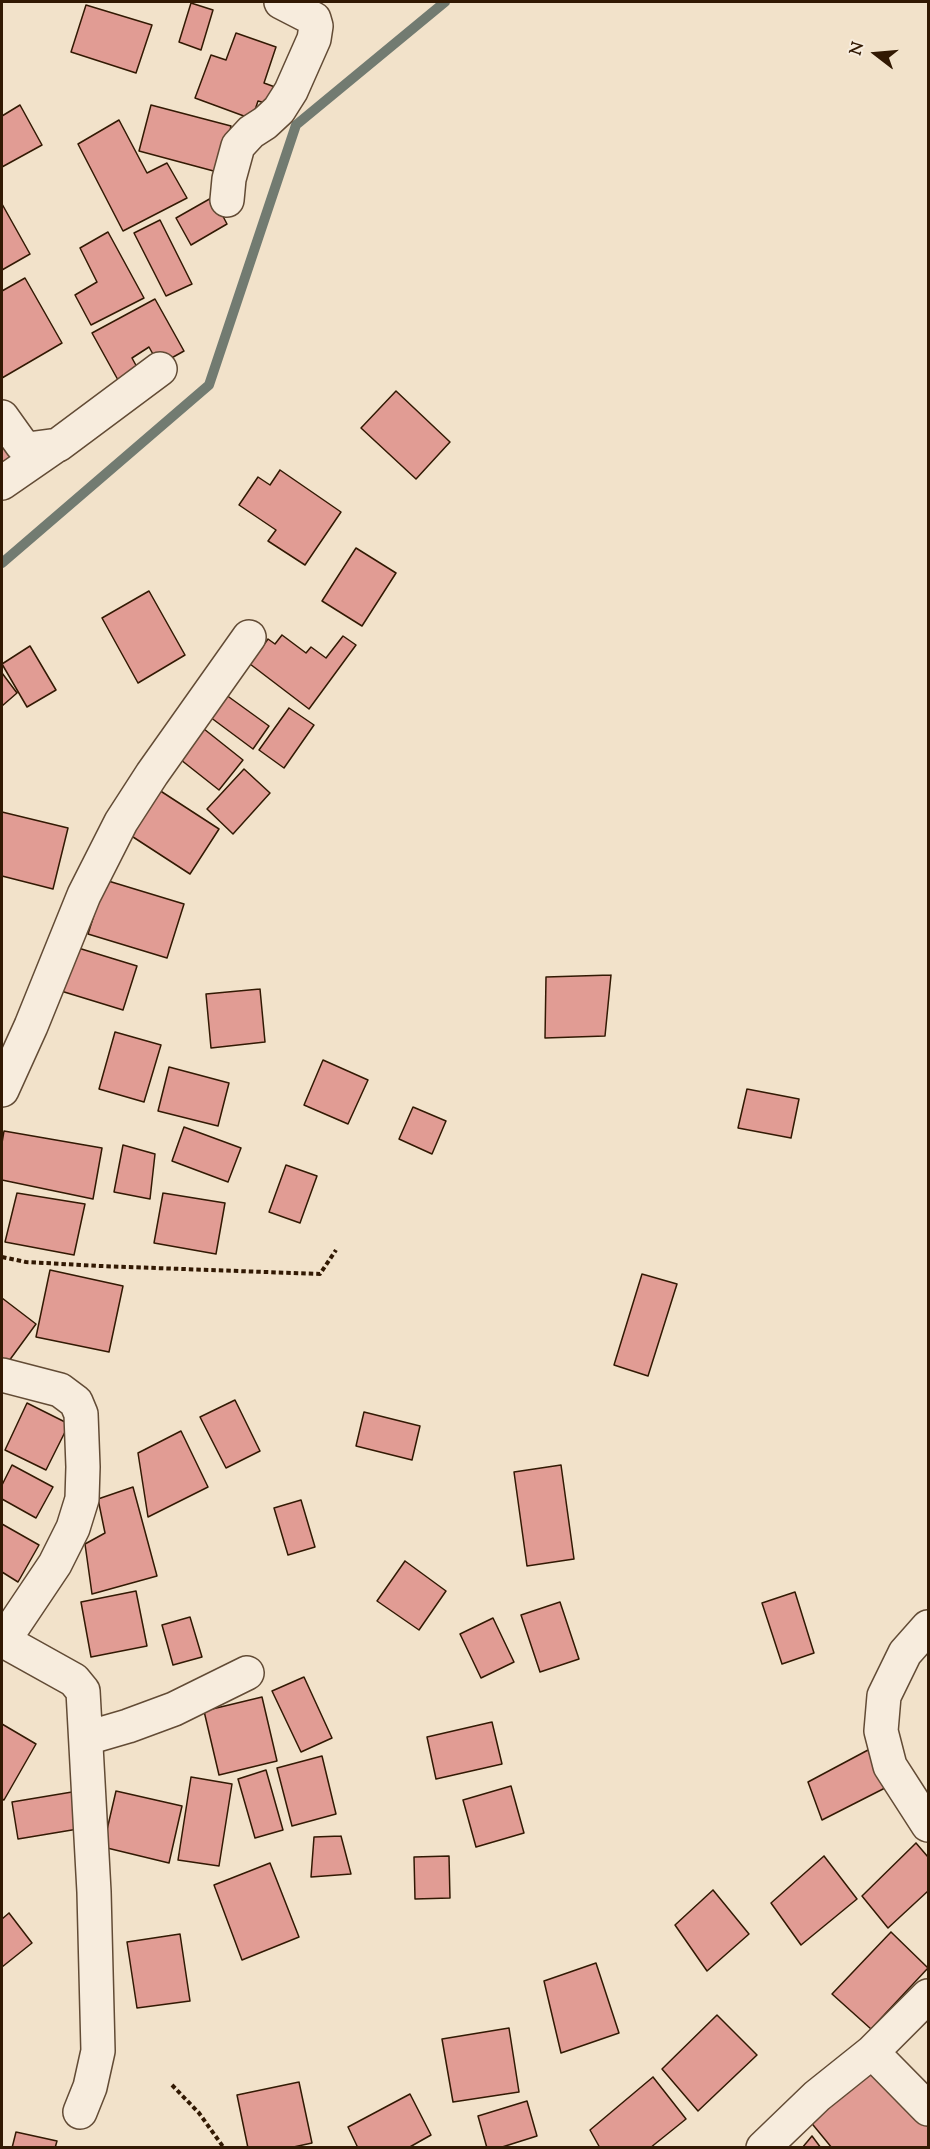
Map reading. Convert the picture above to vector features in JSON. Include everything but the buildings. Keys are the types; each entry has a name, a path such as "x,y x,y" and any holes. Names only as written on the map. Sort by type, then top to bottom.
{"street":[{"path":"227,200 229,179 238,146 251,132 266,123 279,110 291,91 314,39 316,26 314,19 280,2"},
{"path":"2,483 58,445 160,369"},
{"path":"2,417 22,445 28,449 58,445"},
{"path":"2,1090 31,1026 84,895 121,822 152,774 249,637"},
{"path":"2,1375 60,1390 76,1402 81,1414 82,1499 73,1528 55,1564 3,1642 74,1680 83,1691 94,1892 98,2051 96,2066 80,2112"},
{"path":"928,1627 905,1653 884,1696 880,1731 890,1766 928,1825"},
{"path":"87,1738 174,1709 247,1673"},
{"path":"763,2148 817,2096 872,2052 928,1996"},
{"path":"872,2052 928,2109"}],"path":[{"path":"2,1257 26,1262 100,1266 320,1274 336,1250"},
{"path":"172,2085 199,2113 224,2148"}],"waterway":[{"path":"2,563 209,385 296,125 445,2"}]}
